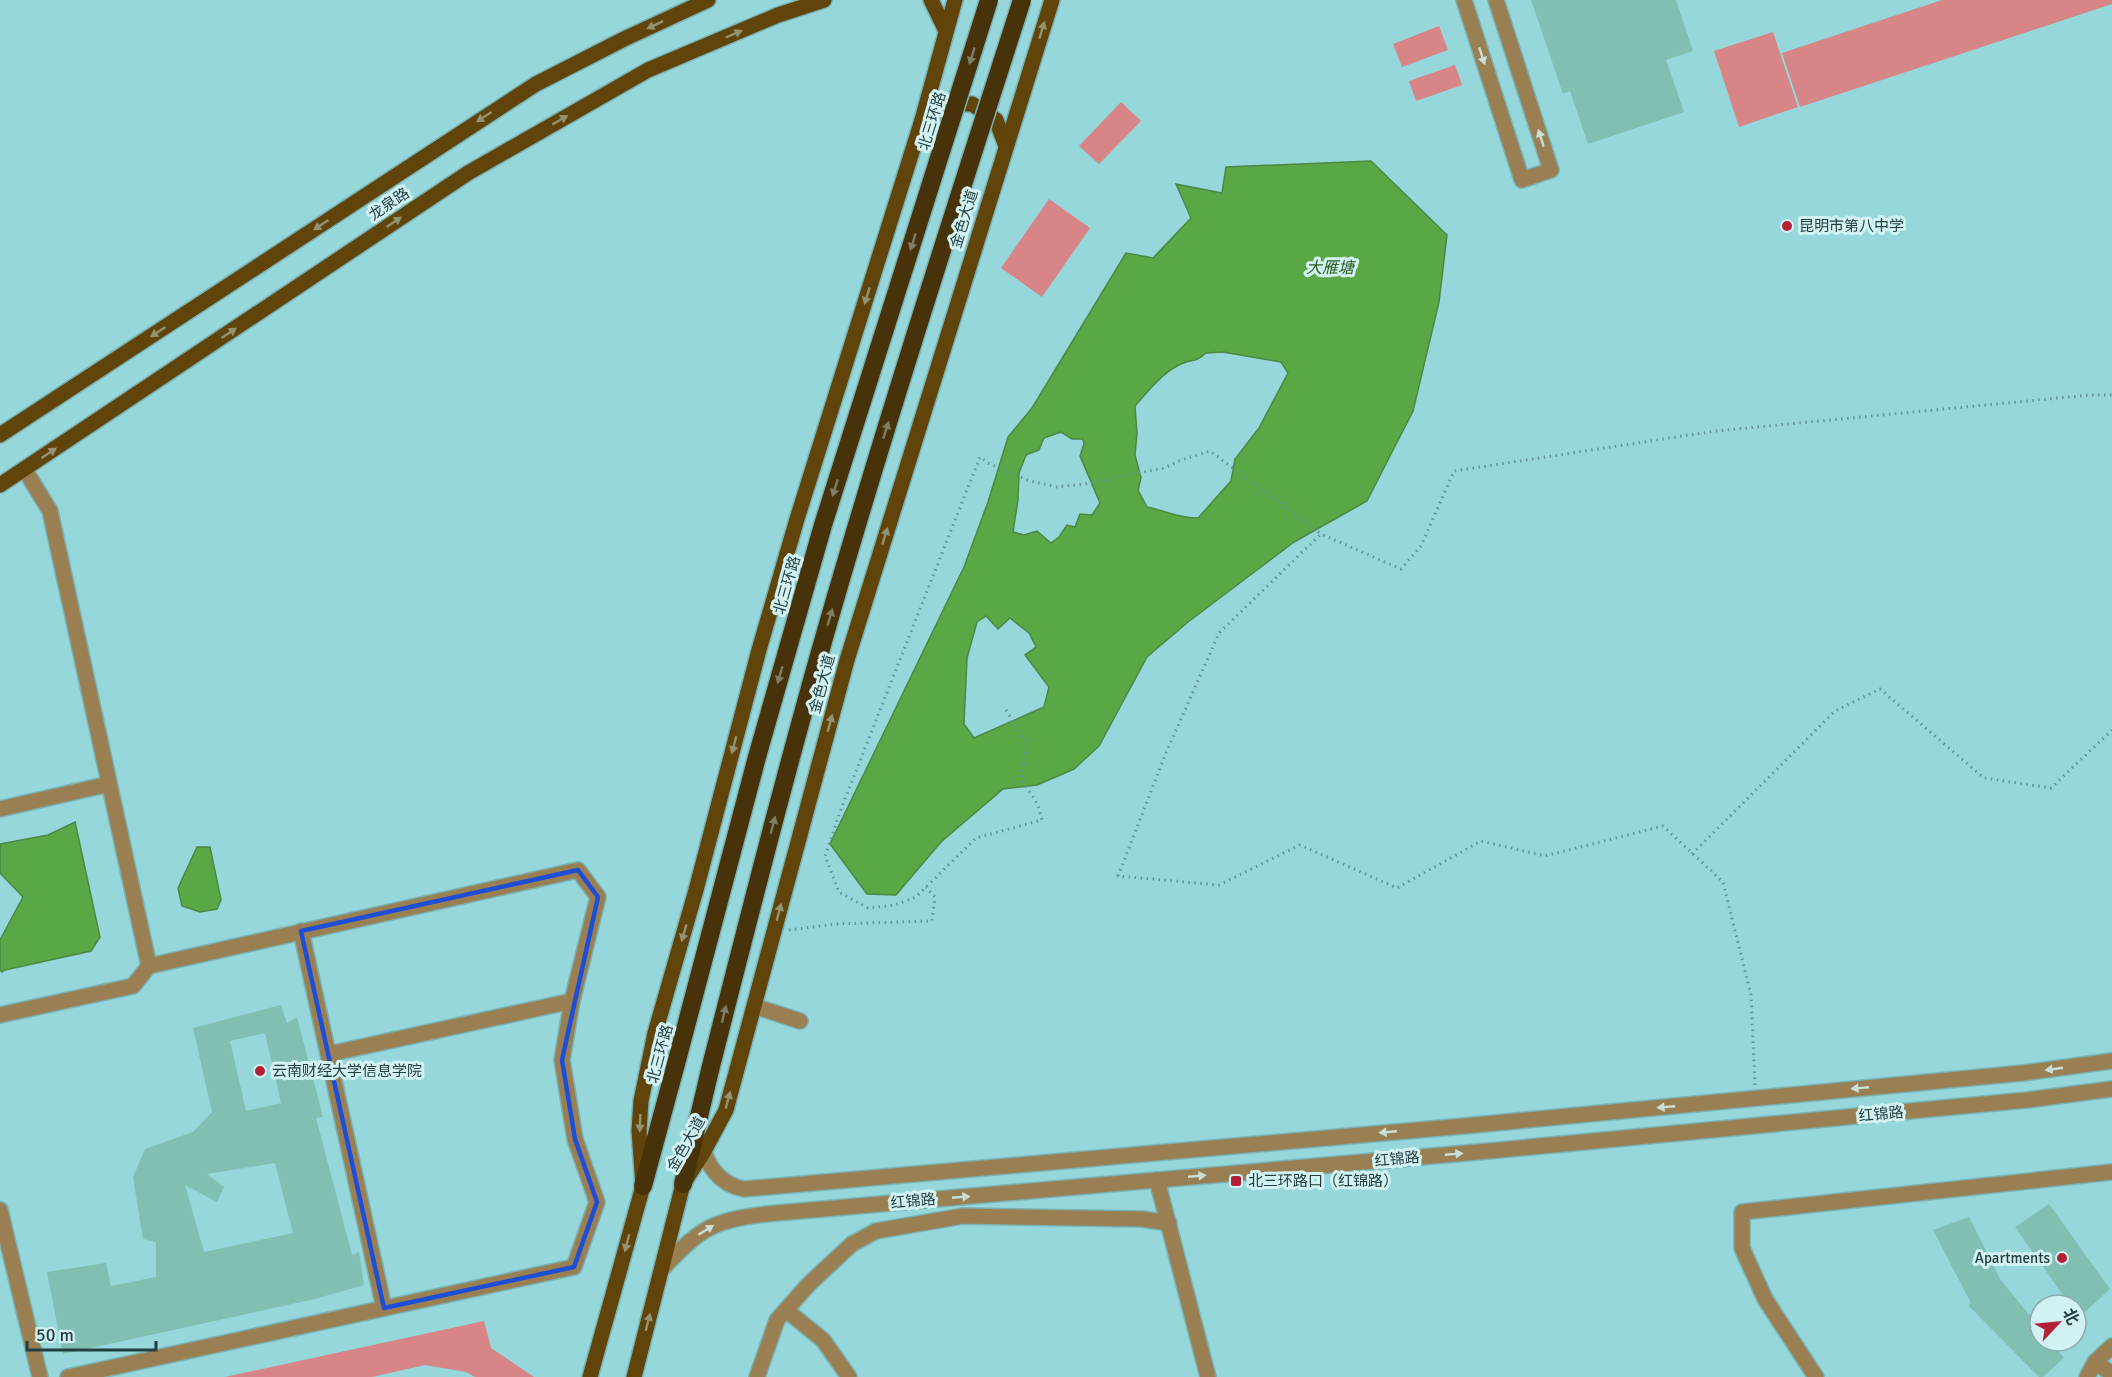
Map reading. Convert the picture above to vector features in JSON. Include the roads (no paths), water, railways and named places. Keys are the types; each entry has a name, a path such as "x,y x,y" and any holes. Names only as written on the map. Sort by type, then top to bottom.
{"highway":[{"name":"北三环路","path":"643,1186 757,757 823,525 989,0"},
{"path":"683,1184 698,1116 772,828 831,613 875,465 1022,0"}],"main road":[{"name":"龙泉路","path":"0,435 536,84 624,39 708,0"},
{"name":"龙泉路","path":"0,485 468,173 648,70 778,15 824,0"},
{"path":"931,0 946,31"},
{"name":"金色大道","path":"590,1377 643,1186 639,1131 641,1101 655,1033 797,519 922,120 956,0"},
{"name":"金色大道","path":"634,1377 683,1184 704,1153 726,1110 847,660 1052,0"},
{"path":"922,120 945,104 972,104 996,120 1006,146"}],"street":[{"path":"1464,0 1522,180 1551,170 1496,0"},
{"path":"25,470 50,511 149,966"},
{"path":"0,808 109,784"},
{"path":"0,1015 133,986 149,966 578,870 598,897 572,1001 562,1060 575,1139 597,1202 574,1268 68,1377"},
{"path":"301,931 384,1308"},
{"path":"329,1054 572,1001"},
{"path":"754,1006 800,1021"},
{"name":"红锦路","path":"704,1153 717,1175 734,1187 744,1189 1464,1126 2023,1073 2112,1061"},
{"name":"红锦路","path":"663,1268 694,1237 710,1226 730,1218 1685,1132 2027,1100 2112,1089"},
{"path":"698,1116 704,1153"},
{"path":"1816,1377 1765,1299 1742,1248 1742,1212 2112,1172"},
{"path":"1157,1180 1208,1377"},
{"path":"0,1210 40,1377"},
{"path":"757,1377 777,1320 809,1284 852,1244 876,1231 963,1216 1131,1219 1168,1223"},
{"path":"786,1310 823,1341 849,1377"},
{"path":"2087,1377 2095,1362 2112,1346"},
{"path":"2095,1362 2112,1374"}],"water":[{"name":"大雁塘","path":"1371,161 1447,235 1439,302 1413,411 1367,501 1294,542 1188,622 1147,657 1099,746 1074,769 1037,785 1003,789 941,842 896,895 867,894 830,844 964,567 988,502 1008,437 1032,408 1126,253 1153,258 1191,218 1176,184 1222,193 1226,167","holes":["1223,352 1281,362 1288,373 1259,428 1235,459 1231,481 1198,518 1178,516 1147,507 1138,490 1141,478 1135,455 1137,433 1135,406 1156,382 1175,367 1199,359 1206,353","1061,432 1072,439 1083,439 1084,444 1080,456 1100,503 1092,515 1080,514 1075,527 1067,525 1059,537 1051,543 1037,531 1024,535 1013,532 1019,473 1026,455 1039,450 1044,438","986,616 998,629 1010,618 1029,633 1036,647 1025,655 1049,687 1044,707 974,738 964,724 967,658 977,622"]},
{"path":"75,822 100,937 91,951 2,972 0,970 0,940 23,897 0,873 0,844 48,835"},
{"path":"197,847 210,847 221,900 217,909 200,912 182,906 178,888"}],"place":[{"name":"昆明市第八中学","path":"1787,226"},
{"name":"云南财经大学信息学院","path":"260,1071"},
{"name":"北三环路口（红锦路）","path":"1236,1181"},
{"name":"Apartments","path":"2062,1258"}]}
